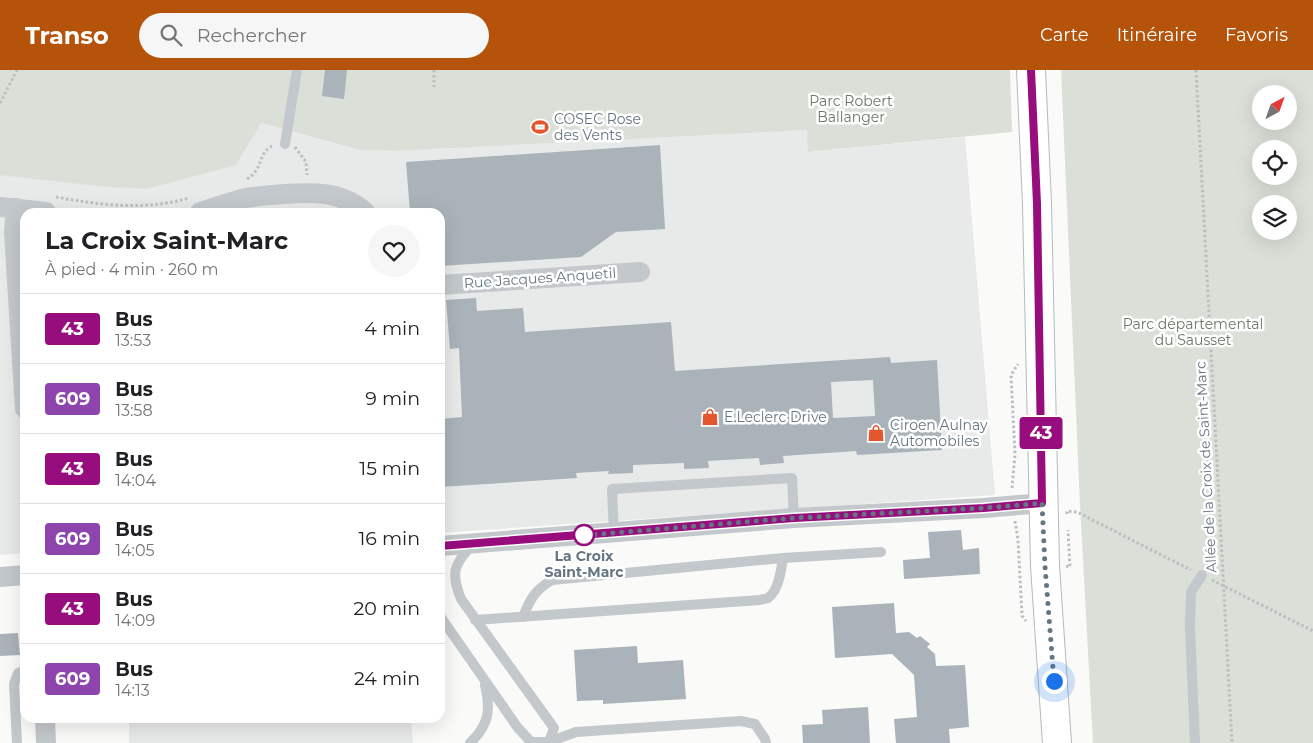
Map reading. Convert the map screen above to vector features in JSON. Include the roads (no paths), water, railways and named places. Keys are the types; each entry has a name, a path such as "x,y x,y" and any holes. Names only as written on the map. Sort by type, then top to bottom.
{"main road":[{"path":"1031,70 1037,204 1042,503 1058,743"}],"street":[{"path":"198,204 251,197 308,193 333,195 360,208"},
{"path":"20,329 14,232 8,208 50,205"},
{"name":"Rue Jacques Anquetil","path":"445,284 640,272"},
{"path":"445,546 794,518 1042,503"},
{"path":"0,577 20,575"},
{"path":"45,723 46,743"}],"lane":[{"path":"285,144 298,70"},
{"path":"614,533 612,489 792,478 794,518"},
{"path":"472,544 459,559 454,573 461,599 554,728 549,742"},
{"path":"523,617 539,587 552,580 783,558 881,552"},
{"path":"475,620 760,600 768,598 775,588 780,577 783,558"},
{"path":"1195,743 1190,627 1191,592 1202,575"},
{"path":"445,623 529,742 549,742 576,732 742,721 754,724 766,743"},
{"path":"17,743 14,684 20,673"},
{"path":"470,743 480,733 486,721 489,708 482,677"}],"place":[{"name":"COSEC Rose des Vents","path":"540,127"},
{"name":"E.Leclerc Drive","path":"710,417"},
{"name":"Ciroen Aulnay Automobiles","path":"876,433"},
{"name":"La Croix Saint-Marc","path":"584,535"}],"park label":[{"name":"Parc Robert Ballanger","path":"851,110"},
{"name":"Parc départemental du Sausset","path":"1193,332"}]}
